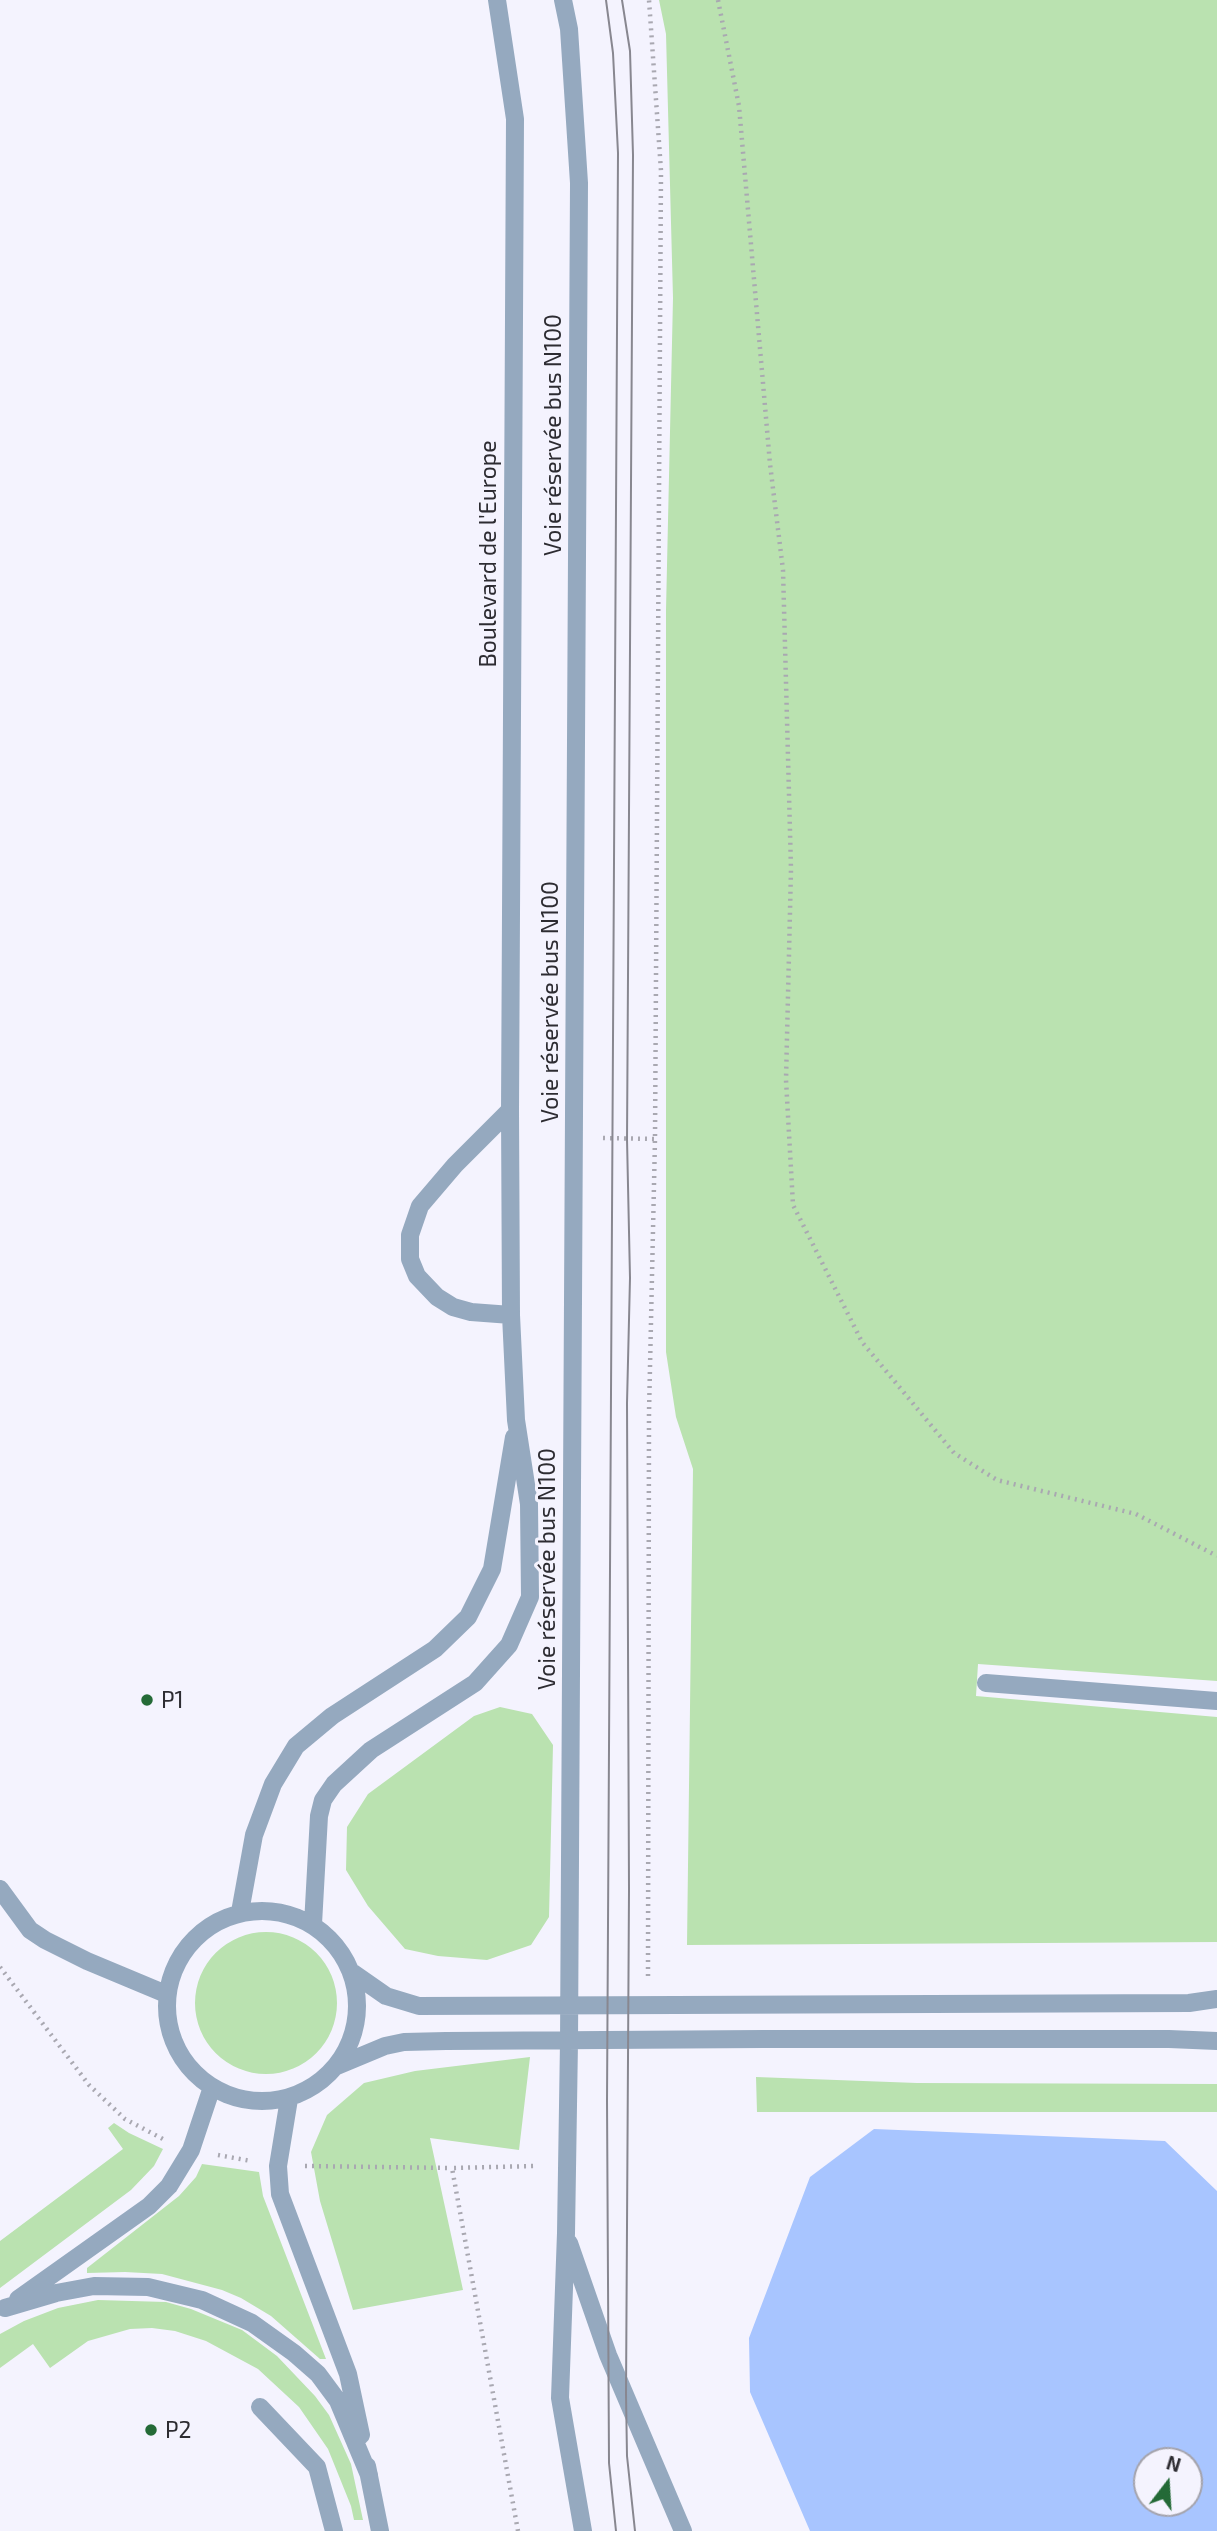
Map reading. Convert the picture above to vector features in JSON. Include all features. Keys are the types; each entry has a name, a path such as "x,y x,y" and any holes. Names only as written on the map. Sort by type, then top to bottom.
{"street":[{"name":"Boulevard de l'Europe","path":"497,0 515,119 509,1110 511,1315 516,1420"},
{"name":"Voie réservée bus N100","path":"564,0 569,29 579,183 569,2042 560,2398 583,2531"},
{"path":"509,1110 419,1206 410,1235 410,1259 417,1276 437,1297 453,1307 471,1312 511,1315"},
{"path":"240,1912 254,1835 273,1784 296,1746 332,1716 435,1649 468,1617 492,1569 516,1420"},
{"path":"313,1924 319,1816 323,1800 334,1784 370,1750 475,1683 509,1645 530,1597 529,1504 516,1420"},
{"path":"986,1683 1217,1701"},
{"path":"0,1889 30,1930 60,1949 166,1994"},
{"path":"337,2066 353,2037 358,2005 353,1973 337,1945 313,1924 290,1914 265,1909 240,1912 213,1923 191,1941 174,1966 166,1994 167,2021 176,2047 191,2070 212,2087 234,2098 258,2101 289,2099 313,2087 337,2066 369,2051 404,2042 764,2039 1217,2041"},
{"path":"353,1973 386,1996 419,2006 1189,2003 1217,2000"},
{"path":"3,2310 149,2206 169,2186 191,2150 212,2087"},
{"path":"289,2099 278,2166 280,2194 348,2374 380,2531"},
{"path":"566,2233 608,2355 683,2531"},
{"path":"3,2310 56,2293 94,2286 148,2287 202,2301 252,2323 318,2374 338,2401 369,2475"},
{"path":"260,2407 317,2467 334,2531"}],"path":[{"path":"648,2004 649,1413 655,1139 661,171 649,0"},
{"path":"718,0 739,106 770,464 783,570 791,869 786,1080 793,1205 862,1342 954,1453 997,1480 1136,1514 1217,1556"},
{"path":"574,1139 655,1139"},
{"path":"518,2531 452,2168 535,2166 536,2153"}],"green space":[{"path":"659,0 1217,0 1217,1681 978,1664 976,1696 1217,1717 1217,1942 687,1945 693,1469 676,1417 666,1352 666,610 673,298 666,34"},
{"path":"500,1707 532,1714 553,1745 549,1917 531,1945 487,1960 438,1956 405,1949 368,1906 346,1870 347,1827 368,1794 474,1716"},
{"path":"266,1932 293,1937 316,1953 332,1976 337,2003 332,2030 316,2053 293,2069 266,2074 239,2069 216,2053 200,2030 195,2003 200,1976 216,1953 239,1937"},
{"path":"530,2057 519,2150 430,2138 463,2290 353,2310 320,2201 311,2152 327,2115 364,2083 415,2071"},
{"path":"756,2077 917,2083 1217,2084 1217,2112 757,2112"},
{"path":"114,2123 163,2149 154,2166 131,2190 0,2288 0,2241 123,2149 108,2128"},
{"path":"202,2164 259,2172 263,2196 326,2359 320,2359 271,2316 222,2290 162,2274 87,2273 87,2268 179,2196 196,2177"},
{"path":"98,2300 166,2302 191,2309 242,2330 277,2356 329,2415 351,2464 363,2520 354,2520 328,2449 299,2407 258,2369 206,2341 175,2331 130,2329 88,2341 50,2368 33,2344 0,2368 0,2334 58,2308"}],"water":[{"path":"874,2129 1165,2141 1217,2191 1217,2531 810,2531 750,2392 749,2338 810,2177"}],"tram line":[{"path":"606,0 613,53 618,153 607,2100 609,2463 616,2531"},
{"path":"622,0 630,51 633,155 627,1139 630,1278 627,1403 629,1890 626,2394 627,2456 635,2531"}],"place":[{"name":"P1","path":"147,1700"},
{"name":"P2","path":"151,2430"}]}
